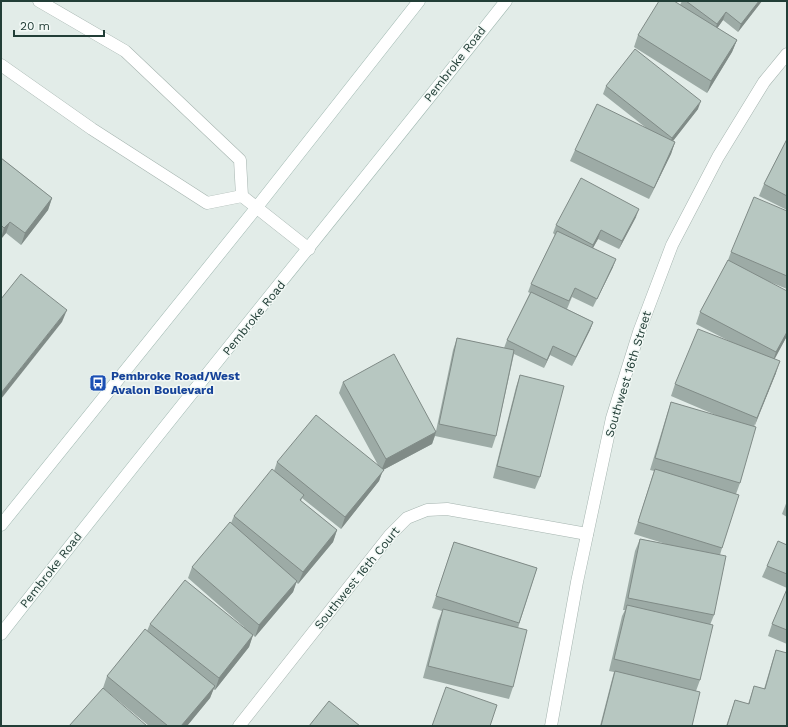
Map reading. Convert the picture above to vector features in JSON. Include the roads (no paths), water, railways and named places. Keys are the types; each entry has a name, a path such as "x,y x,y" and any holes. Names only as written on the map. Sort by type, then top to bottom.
{"street":[{"path":"38,1 125,51 240,160 242,196"},
{"path":"1,525 257,207 419,1"},
{"name":"Pembroke Road","path":"1,634 506,1"},
{"name":"Southwest 16th Street","path":"551,726 587,534 612,418 639,332 672,244 718,157 764,82 787,54"},
{"path":"1,65 92,129 207,203 242,196 309,249"},
{"name":"Southwest 16th Court","path":"239,726 374,554 407,518 427,510 448,509 587,534"}],"place":[{"name":"Pembroke Road/West Avalon Boulevard","path":"98,383"}]}
